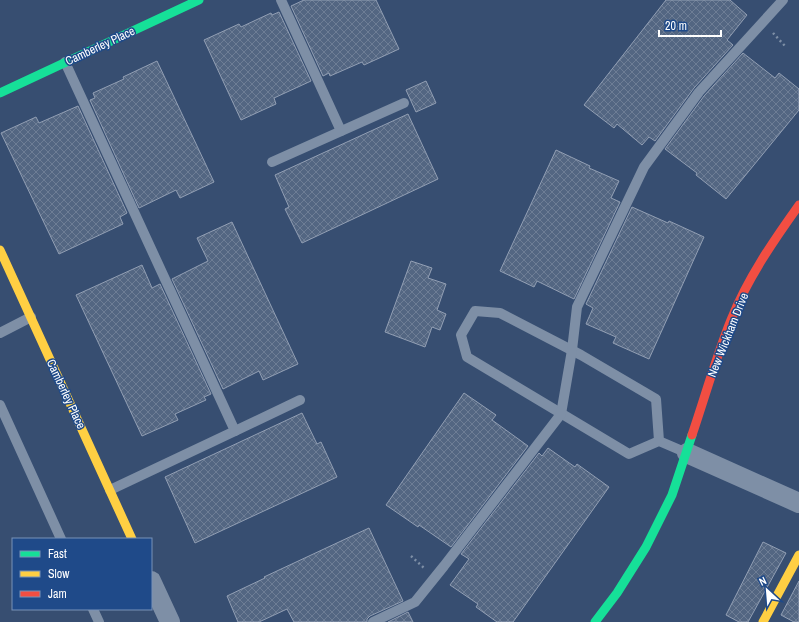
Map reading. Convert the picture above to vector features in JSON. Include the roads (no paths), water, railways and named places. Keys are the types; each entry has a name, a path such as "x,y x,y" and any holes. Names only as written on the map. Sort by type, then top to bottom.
{"street":[{"name":"Camberley Place","path":"0,93 199,0"},
{"name":"New Wickham Drive","path":"595,622 617,593 646,547 672,494 731,320 751,278 780,231 799,205"},
{"name":"Camberley Place","path":"0,250 132,538"},
{"path":"687,453 799,503"},
{"path":"763,622 799,555"},
{"path":"152,583 170,622"}],"lane":[{"path":"281,0 341,131"},
{"path":"373,622 415,602 561,414 572,350 577,307 644,167 699,92 783,0"},
{"path":"65,62 235,431"},
{"path":"272,162 404,103"},
{"path":"659,441 656,399 572,350 500,313 475,311 461,335 467,357 629,454 659,441 687,453"},
{"path":"0,332 31,317"},
{"path":"110,490 300,400"},
{"path":"0,406 61,538"},
{"path":"93,610 99,622"}]}
